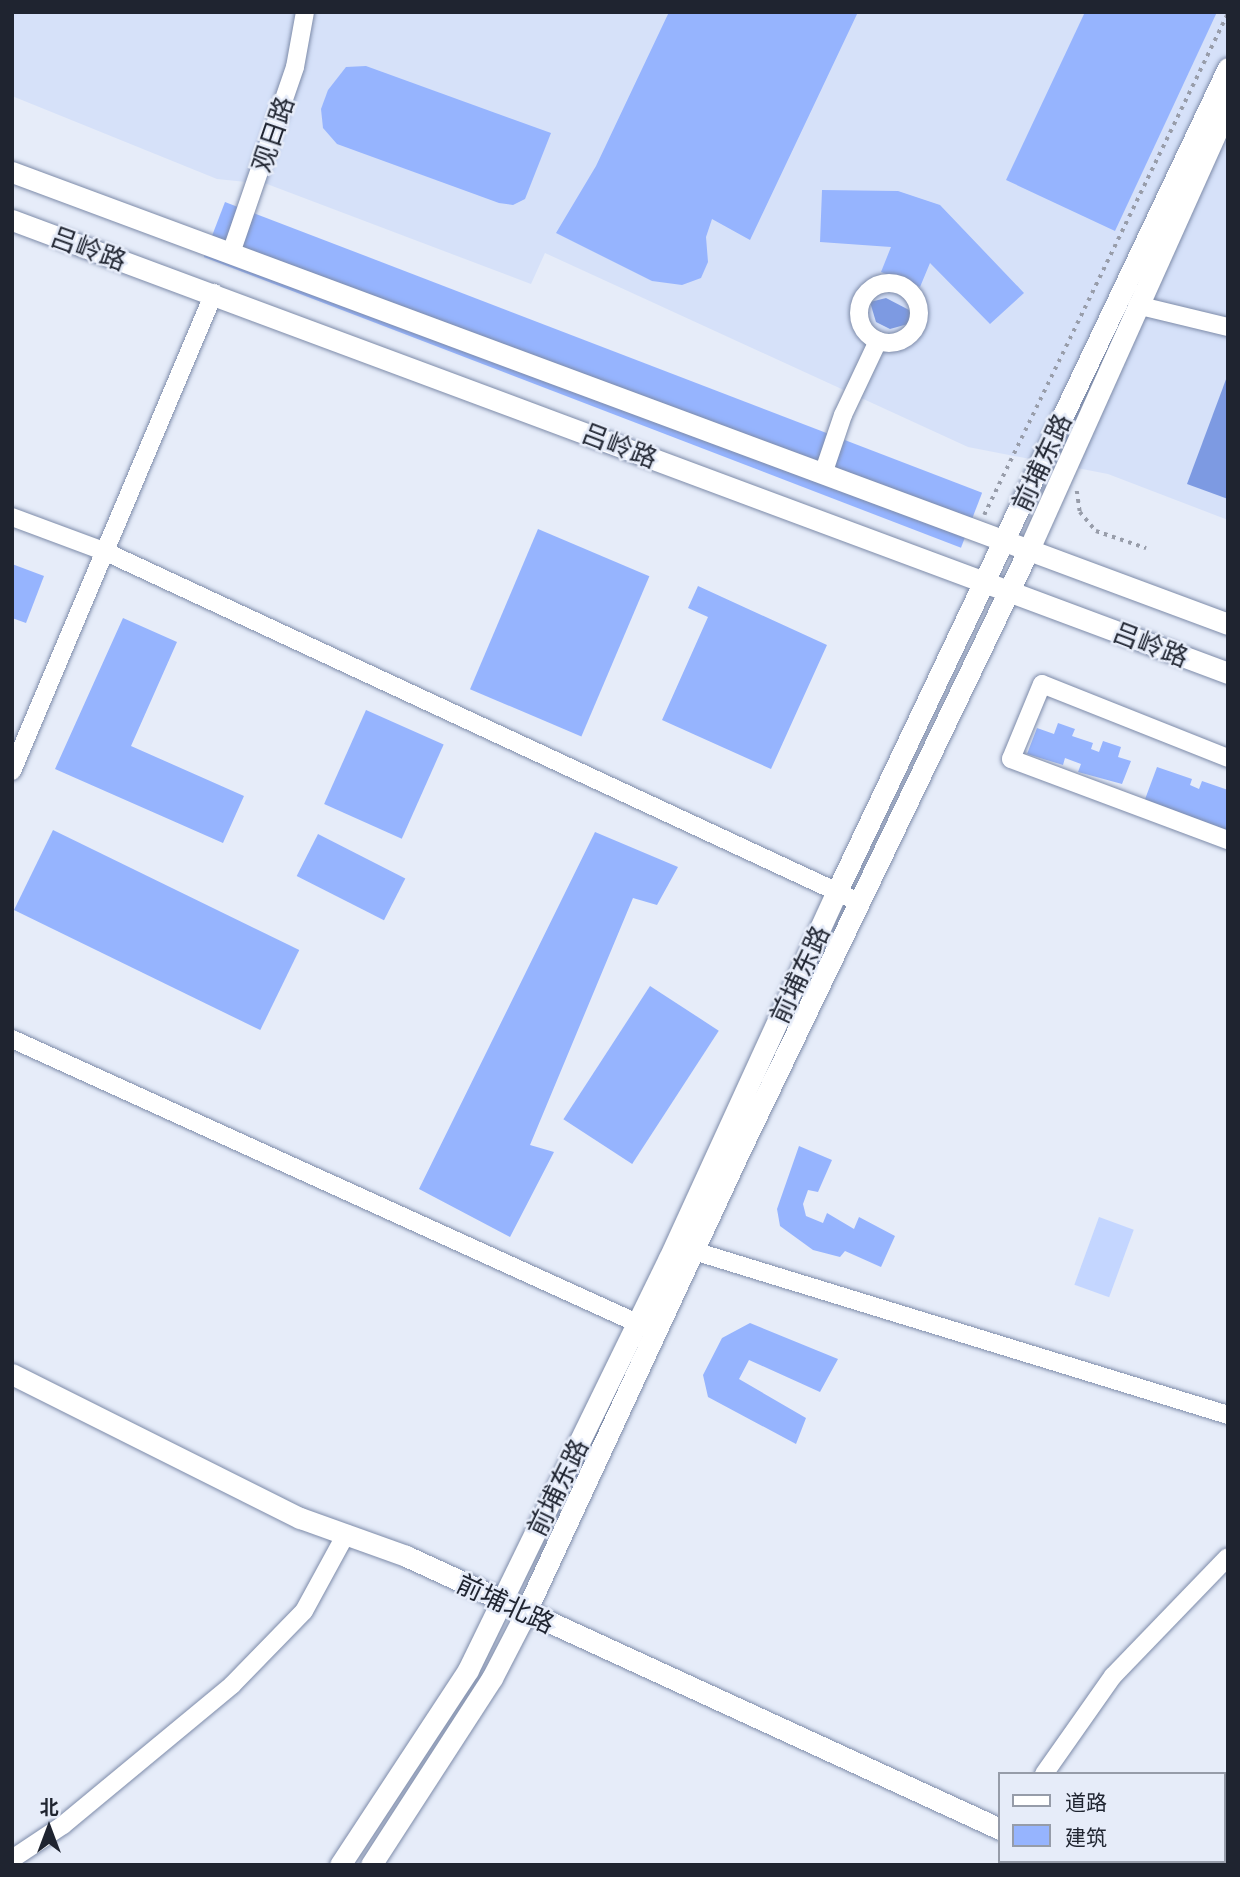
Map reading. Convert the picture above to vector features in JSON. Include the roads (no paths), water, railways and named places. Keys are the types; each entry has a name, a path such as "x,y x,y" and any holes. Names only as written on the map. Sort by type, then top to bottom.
{"main road":[{"name":"前埔东路","path":"684,1248 836,891 1228,68"},
{"name":"前埔东路","path":"371,1865 492,1678 524,1614 647,1327 684,1248 859,902 1009,591 1228,107"},
{"name":"吕岭路","path":"12,172 824,471 1228,624"},
{"name":"吕岭路","path":"12,220 214,293 1228,673"},
{"name":"前埔东路","path":"340,1865 468,1670 647,1327"},
{"name":"前埔北路","path":"12,1374 300,1518 346,1534 502,1601 524,1614 998,1828"}],"street":[{"name":"观日路","path":"231,253 295,67 305,12"},
{"path":"12,771 214,293"},
{"path":"1137,304 1226,321"},
{"path":"824,471 843,415 878,341"},
{"path":"12,517 106,552 859,902"},
{"path":"1228,758 1042,684 1011,759 1228,840"},
{"path":"12,1039 647,1327"},
{"path":"684,1248 1228,1415"},
{"path":"12,1860 62,1825 232,1685 304,1611 346,1534"},
{"path":"1045,1772 1113,1676 1228,1557"}],"water":[{"path":"886,298 911,311 908,324 890,329 876,322 870,302"},
{"path":"1228,374 1228,499 1187,484"}]}
